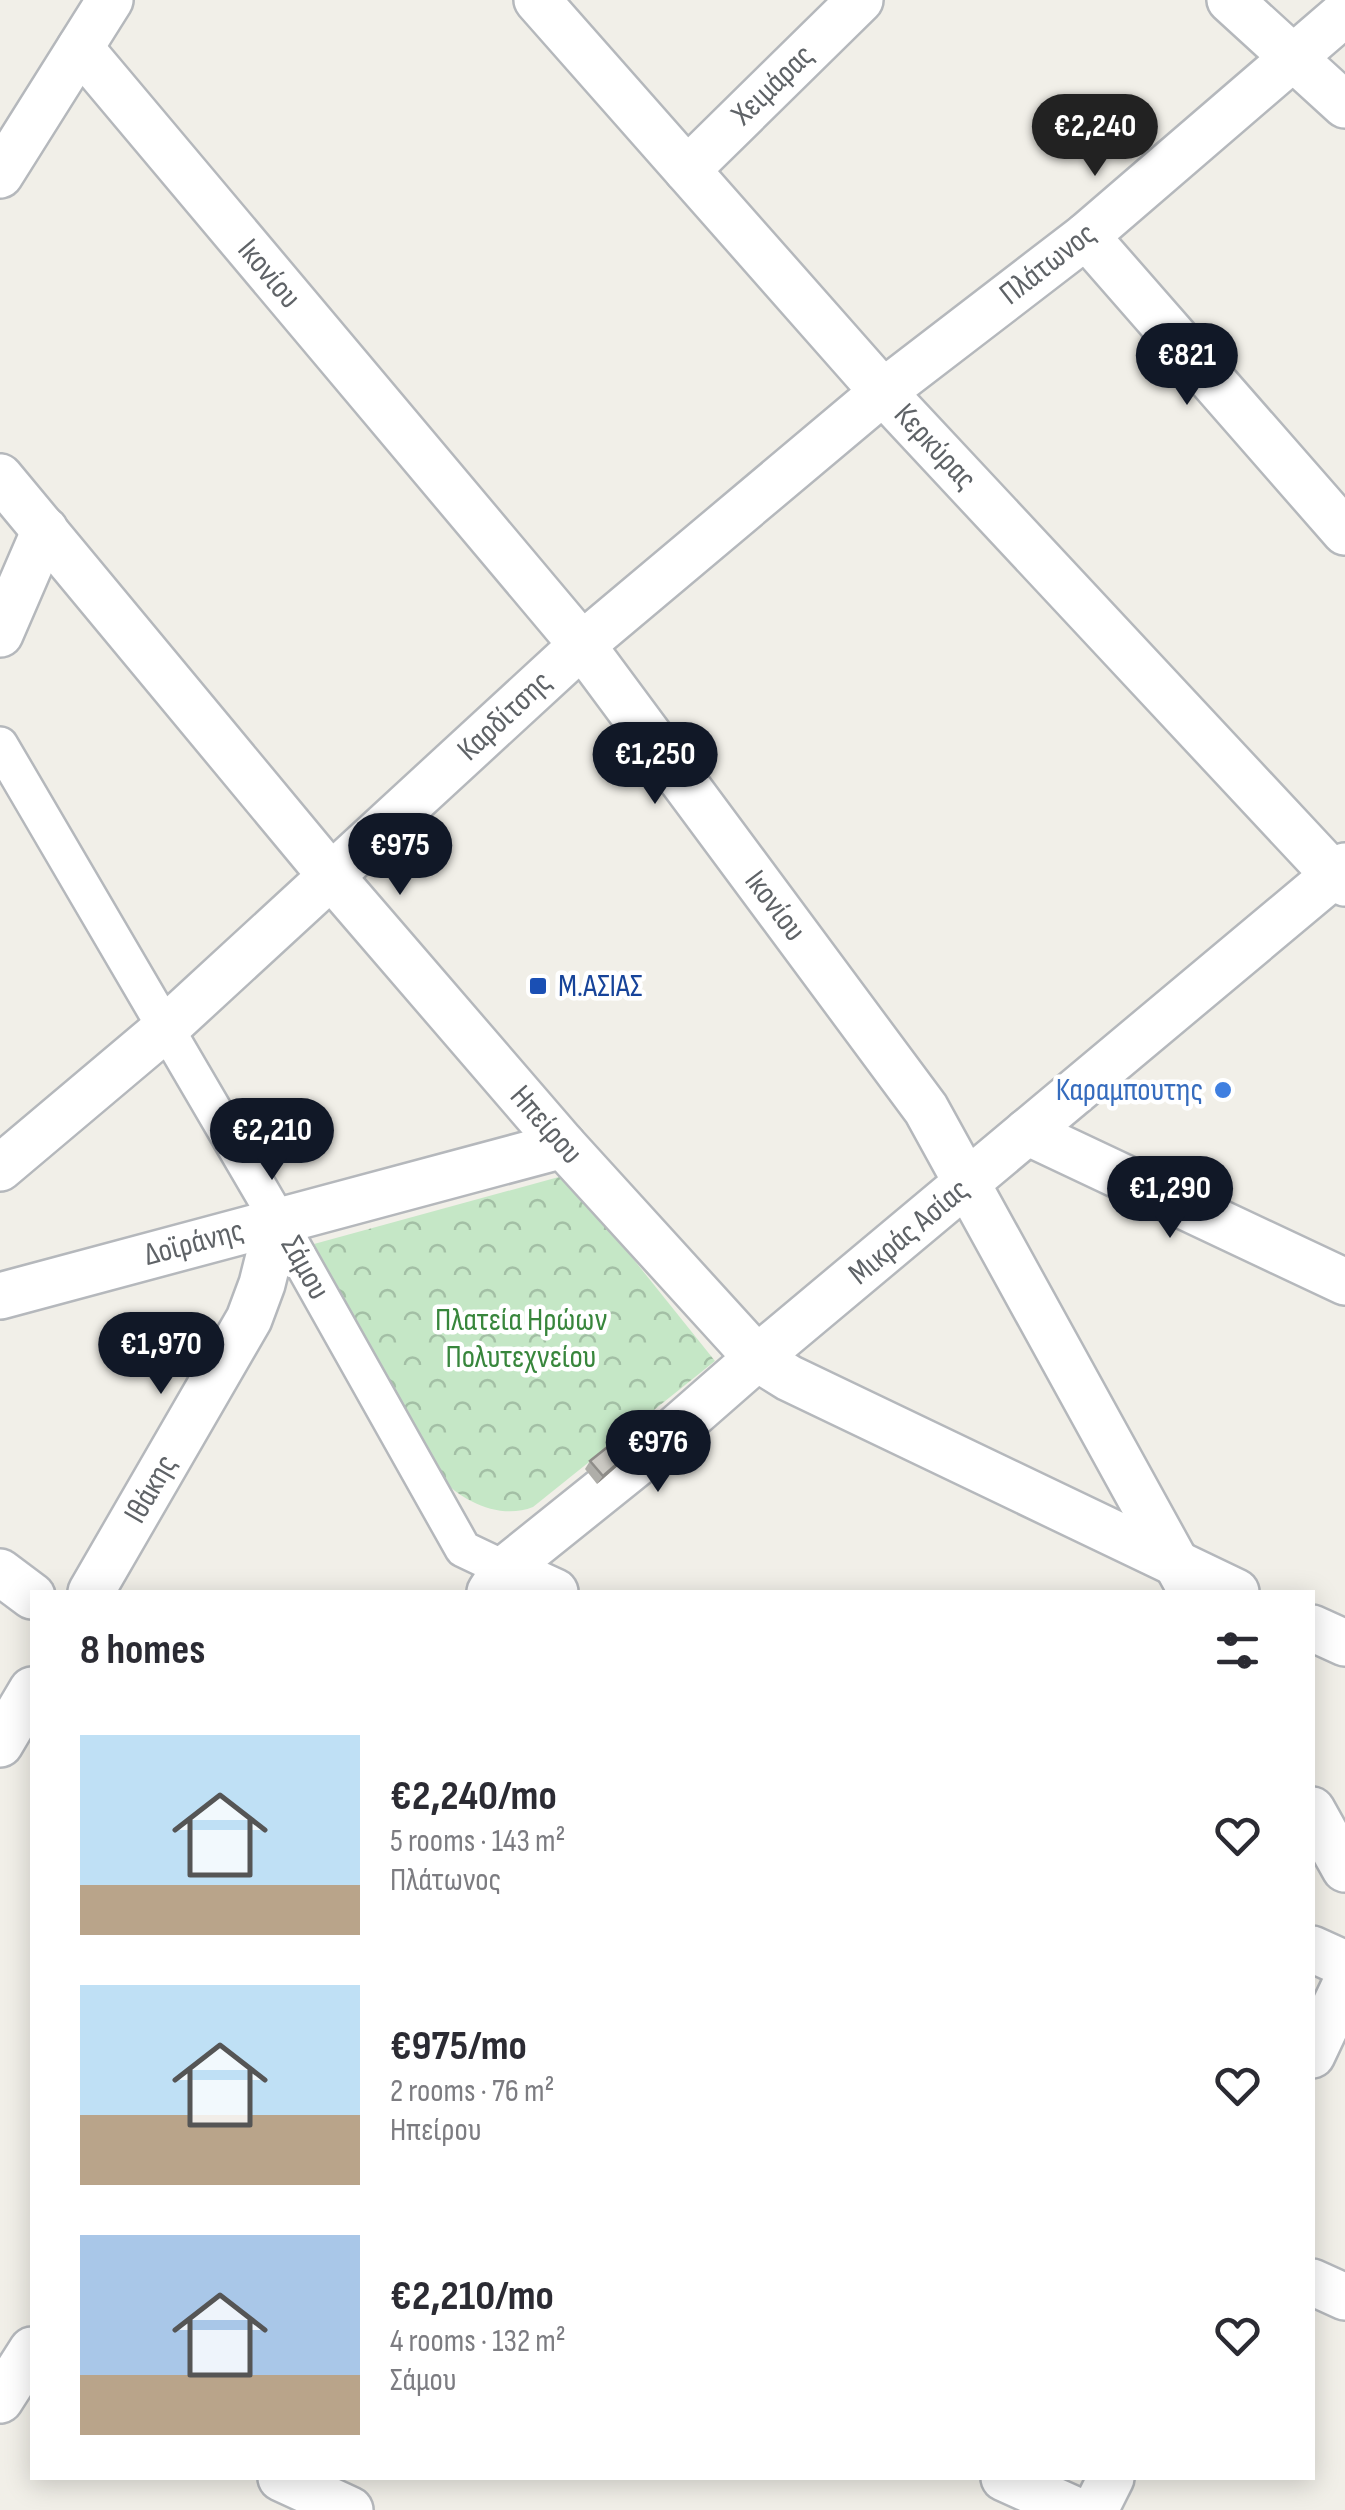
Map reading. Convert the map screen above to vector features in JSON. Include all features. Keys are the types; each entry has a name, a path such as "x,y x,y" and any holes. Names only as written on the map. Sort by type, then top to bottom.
{"street":[{"path":"0,175 110,0"},
{"name":"Κερκύρας","path":"537,0 883,392 1342,874"},
{"name":"Χειμάρας","path":"687,170 860,0"},
{"path":"1230,0 1345,106"},
{"name":"Πλάτωνος","path":"883,392 1086,236 1345,13"},
{"name":"Ικονίου","path":"80,48 582,645 926,1109 1185,1579"},
{"path":"1086,236 1345,532"},
{"name":"Καρδίτσης","path":"0,1168 166,1028 582,645 883,392"},
{"name":"Ηπείρου","path":"0,476 332,876 564,1145 757,1358 1185,1579 1228,1590"},
{"path":"0,634 44,530"},
{"name":"Σάμου","path":"0,745 278,1220 463,1549 498,1581 545,1590"},
{"name":"Μικράς Ασίας","path":"498,1581 1026,1132 1342,874"},
{"path":"1026,1132 1345,1282"},
{"name":"Δοϊράνης","path":"0,1296 564,1145"},
{"name":"Ιθάκης","path":"92,1590 249,1319 278,1220"},
{"path":"0,1572 30,1594"},
{"path":"1315,1629 1345,1643"},
{"path":"0,1744 30,1693"},
{"path":"1315,1815 1345,1870"},
{"path":"1315,1950 1345,1964"},
{"path":"1315,2049 1345,1985"},
{"path":"1315,2283 1345,2296"},
{"path":"0,2400 30,2357"},
{"path":"285,2480 350,2510"},
{"path":"1096,2510 1110,2480"}],"green space":[{"name":"Πλατεία Ηρώων Πολυτεχνείου","path":"566,1175 715,1361 533,1507 495,1510 459,1494 440,1477 314,1244"}],"building":[{"path":"615,1441 627,1455 603,1476 590,1461"}],"place":[{"name":"Μ.ΑΣΙΑΣ","path":"538,986"},
{"name":"Καραμπουτης","path":"1223,1090"}]}
